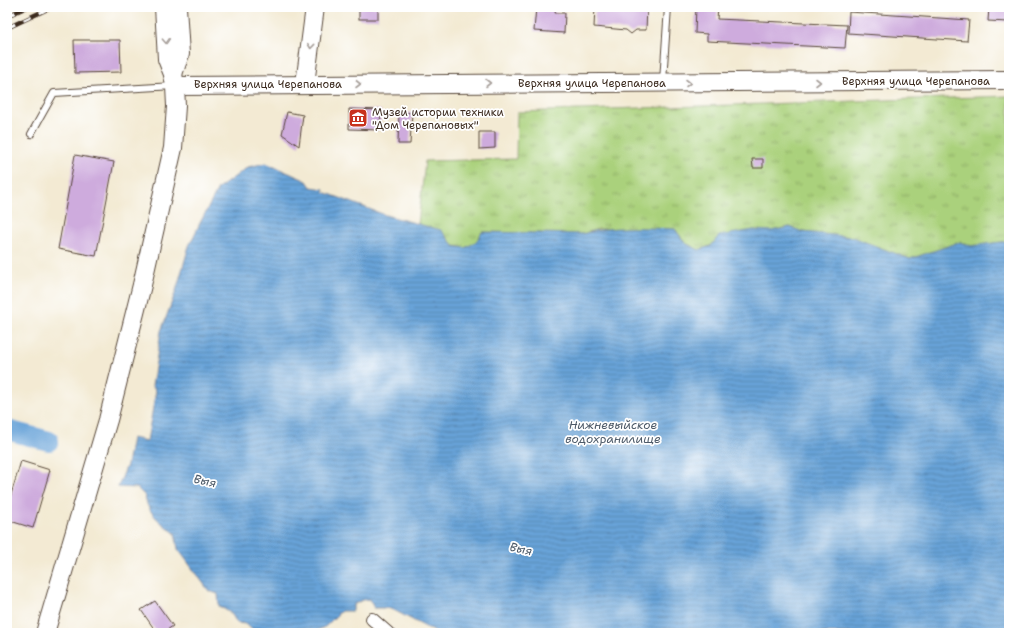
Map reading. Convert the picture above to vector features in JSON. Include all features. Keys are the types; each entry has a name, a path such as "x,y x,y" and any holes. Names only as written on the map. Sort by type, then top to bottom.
{"main road":[{"path":"45,633 91,479 142,285 173,148 176,106 174,80 167,58 164,7"},
{"path":"174,80 180,54 177,7"},
{"path":"306,84 314,7"},
{"name":"Верхняя улица Черепанова","path":"174,80 306,84 1009,80"}],"street":[{"path":"372,619 388,633"}],"lane":[{"path":"663,83 668,7"},
{"path":"31,134 54,93 174,80"}],"green space":[{"path":"1009,96 1009,241 971,246 960,242 910,259 852,237 803,232 790,227 771,231 753,230 699,250 685,243 675,229 598,229 582,234 482,232 476,242 465,248 454,246 441,230 418,225 425,161 516,159 517,112"}],"water":[{"name":"Нижневыйское водохранилище","path":"266,163 307,181 311,187 324,189 324,192 385,215 441,230 454,246 465,248 476,242 482,232 582,234 617,228 675,229 685,243 699,250 711,246 719,236 753,230 771,231 790,227 803,232 852,237 910,259 960,242 971,246 1009,241 1009,633 437,633 390,608 374,608 369,599 362,600 353,605 353,611 341,611 326,626 313,633 256,633 246,624 237,623 231,613 219,606 218,594 209,591 178,549 175,533 156,518 146,502 145,496 137,488 118,487 127,465 132,438 147,441 156,391 152,386 161,331 176,291 189,246 218,189 248,167"}],"building":[{"path":"359,7 378,7 378,19 359,19"},
{"path":"536,7 556,7 555,13 565,13 564,33 534,31"},
{"path":"595,7 647,7 646,30 636,30 631,34 626,30 594,27"},
{"path":"696,7 718,7 717,19 847,25 845,48 707,41 707,34 695,33"},
{"path":"989,7 1009,7 1009,22 988,21"},
{"path":"849,12 969,20 967,41 848,33"},
{"path":"74,40 120,40 121,72 75,73"},
{"path":"349,109 381,110 380,130 349,129"},
{"path":"287,112 303,115 299,146 282,134"},
{"path":"399,112 412,113 410,144 398,144"},
{"path":"479,132 495,132 495,148 479,149"},
{"path":"75,155 114,162 96,256 58,249"},
{"path":"752,159 763,159 763,168 753,168"},
{"path":"21,461 50,470 33,528 7,520 7,508"},
{"path":"155,601 173,626 162,633 157,633 141,610"}],"waterway":[{"name":"Выя","path":"7,430 49,441"}],"railway":[{"path":"7,16 27,7"},
{"path":"7,28 52,7"}],"place":[{"name":"Музей истории техники \"Дом Черепановых\"","path":"358,118"}]}
